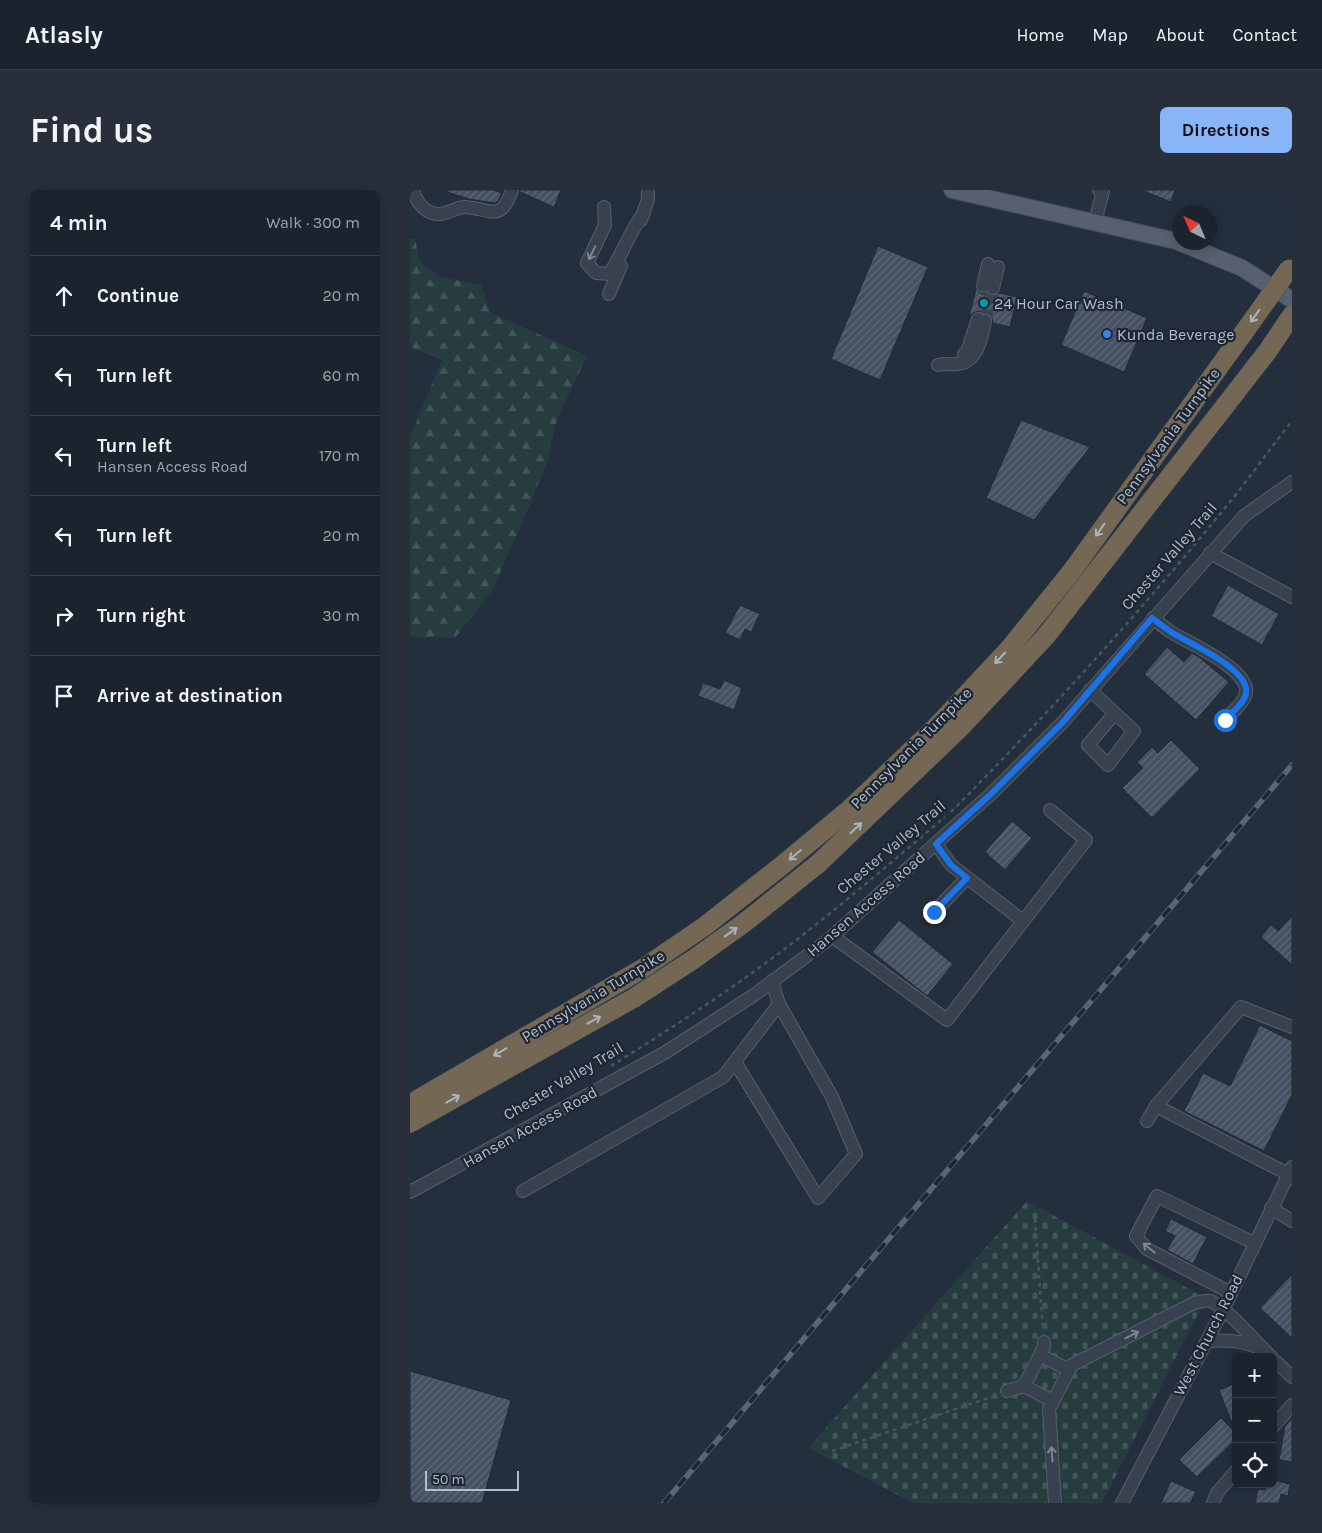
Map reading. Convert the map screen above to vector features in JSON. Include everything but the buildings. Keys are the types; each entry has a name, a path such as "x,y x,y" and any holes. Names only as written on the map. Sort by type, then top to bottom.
{"highway":[{"name":"Pennsylvania Turnpike","path":"410,1104 642,969 689,937 780,867 851,808 936,727 1009,649 1072,570 1290,266"},
{"name":"Pennsylvania Turnpike","path":"410,1123 634,998 744,923 819,862 961,727 1046,636 1267,352 1292,315"}],"main road":[{"path":"952,190 971,192 1096,222 1193,248 1242,268 1292,300"}],"street":[{"path":"413,190 416,200 428,211 440,214 464,206 491,213 501,210 509,200 512,190"},
{"path":"608,294 644,213 648,199 648,190"},
{"path":"1096,222 1102,190"},
{"path":"604,207 604,225 587,262 596,273 609,274 616,264 633,227 644,213"},
{"path":"988,287 993,266"},
{"path":"938,365 947,363 959,365 971,359 980,344 981,320"},
{"name":"Hansen Access Road","path":"410,1192 666,1052 772,981 832,936 992,793 1063,722 1152,618 1244,516 1292,482"},
{"path":"1210,553 1292,597"},
{"path":"1152,618 1170,631 1223,662 1245,683 1247,691 1244,699 1225,720"},
{"path":"1090,690 1115,713"},
{"path":"832,936 947,1020 1086,840 1050,810"},
{"path":"936,844 951,865 1023,921"},
{"path":"934,912 967,878"},
{"path":"735,1062 818,1198 856,1154 832,1097 779,1004 772,981"},
{"path":"523,1192 723,1077 779,1004"},
{"path":"1147,1121 1156,1106 1241,1008 1292,1027"},
{"path":"1156,1106 1291,1173"},
{"name":"West Church Road","path":"1122,1503 1223,1310 1271,1208 1291,1173"},
{"path":"1231,1293 1148,1249 1136,1236 1157,1196 1254,1243"},
{"path":"1271,1208 1292,1221"},
{"path":"1055,1503 1049,1409 1072,1365 1194,1303 1209,1301 1223,1310 1267,1353"},
{"path":"1207,1341 1232,1340 1246,1342 1265,1353"},
{"path":"1024,1386 1044,1347 1044,1342"},
{"path":"1040,1355 1069,1370"},
{"path":"1277,1363 1292,1377"},
{"path":"1007,1391 1024,1386 1053,1401"},
{"path":"1277,1422 1292,1405"},
{"path":"1213,1503 1217,1494 1232,1476"}],"path":[{"name":"Chester Valley Trail","path":"604,1071 687,1019 790,945 949,813 1075,683 1226,507 1267,451 1292,422"},
{"path":"1035,1219 1044,1342"},
{"path":"832,1451 1007,1391"}],"green space":[{"path":"410,239 415,239 420,262 440,277 481,285 490,312 587,356 557,419 547,462 492,591 455,638 410,637 410,437 442,360 410,347"},
{"path":"1027,1201 1206,1298 1102,1503 913,1503 808,1448"}],"tunnel":[{"path":"985,321 993,288"}],"railway":[{"path":"664,1503 1292,765"}],"place":[{"name":"24 Hour Car Wash","path":"984,303"},
{"name":"Kunda Beverage","path":"1107,334"}],"route":[{"path":"934,912 967,878 951,865 936,844 992,793 1063,722 1152,618 1170,631 1223,662 1245,683 1247,691 1244,699 1225,720"}]}
